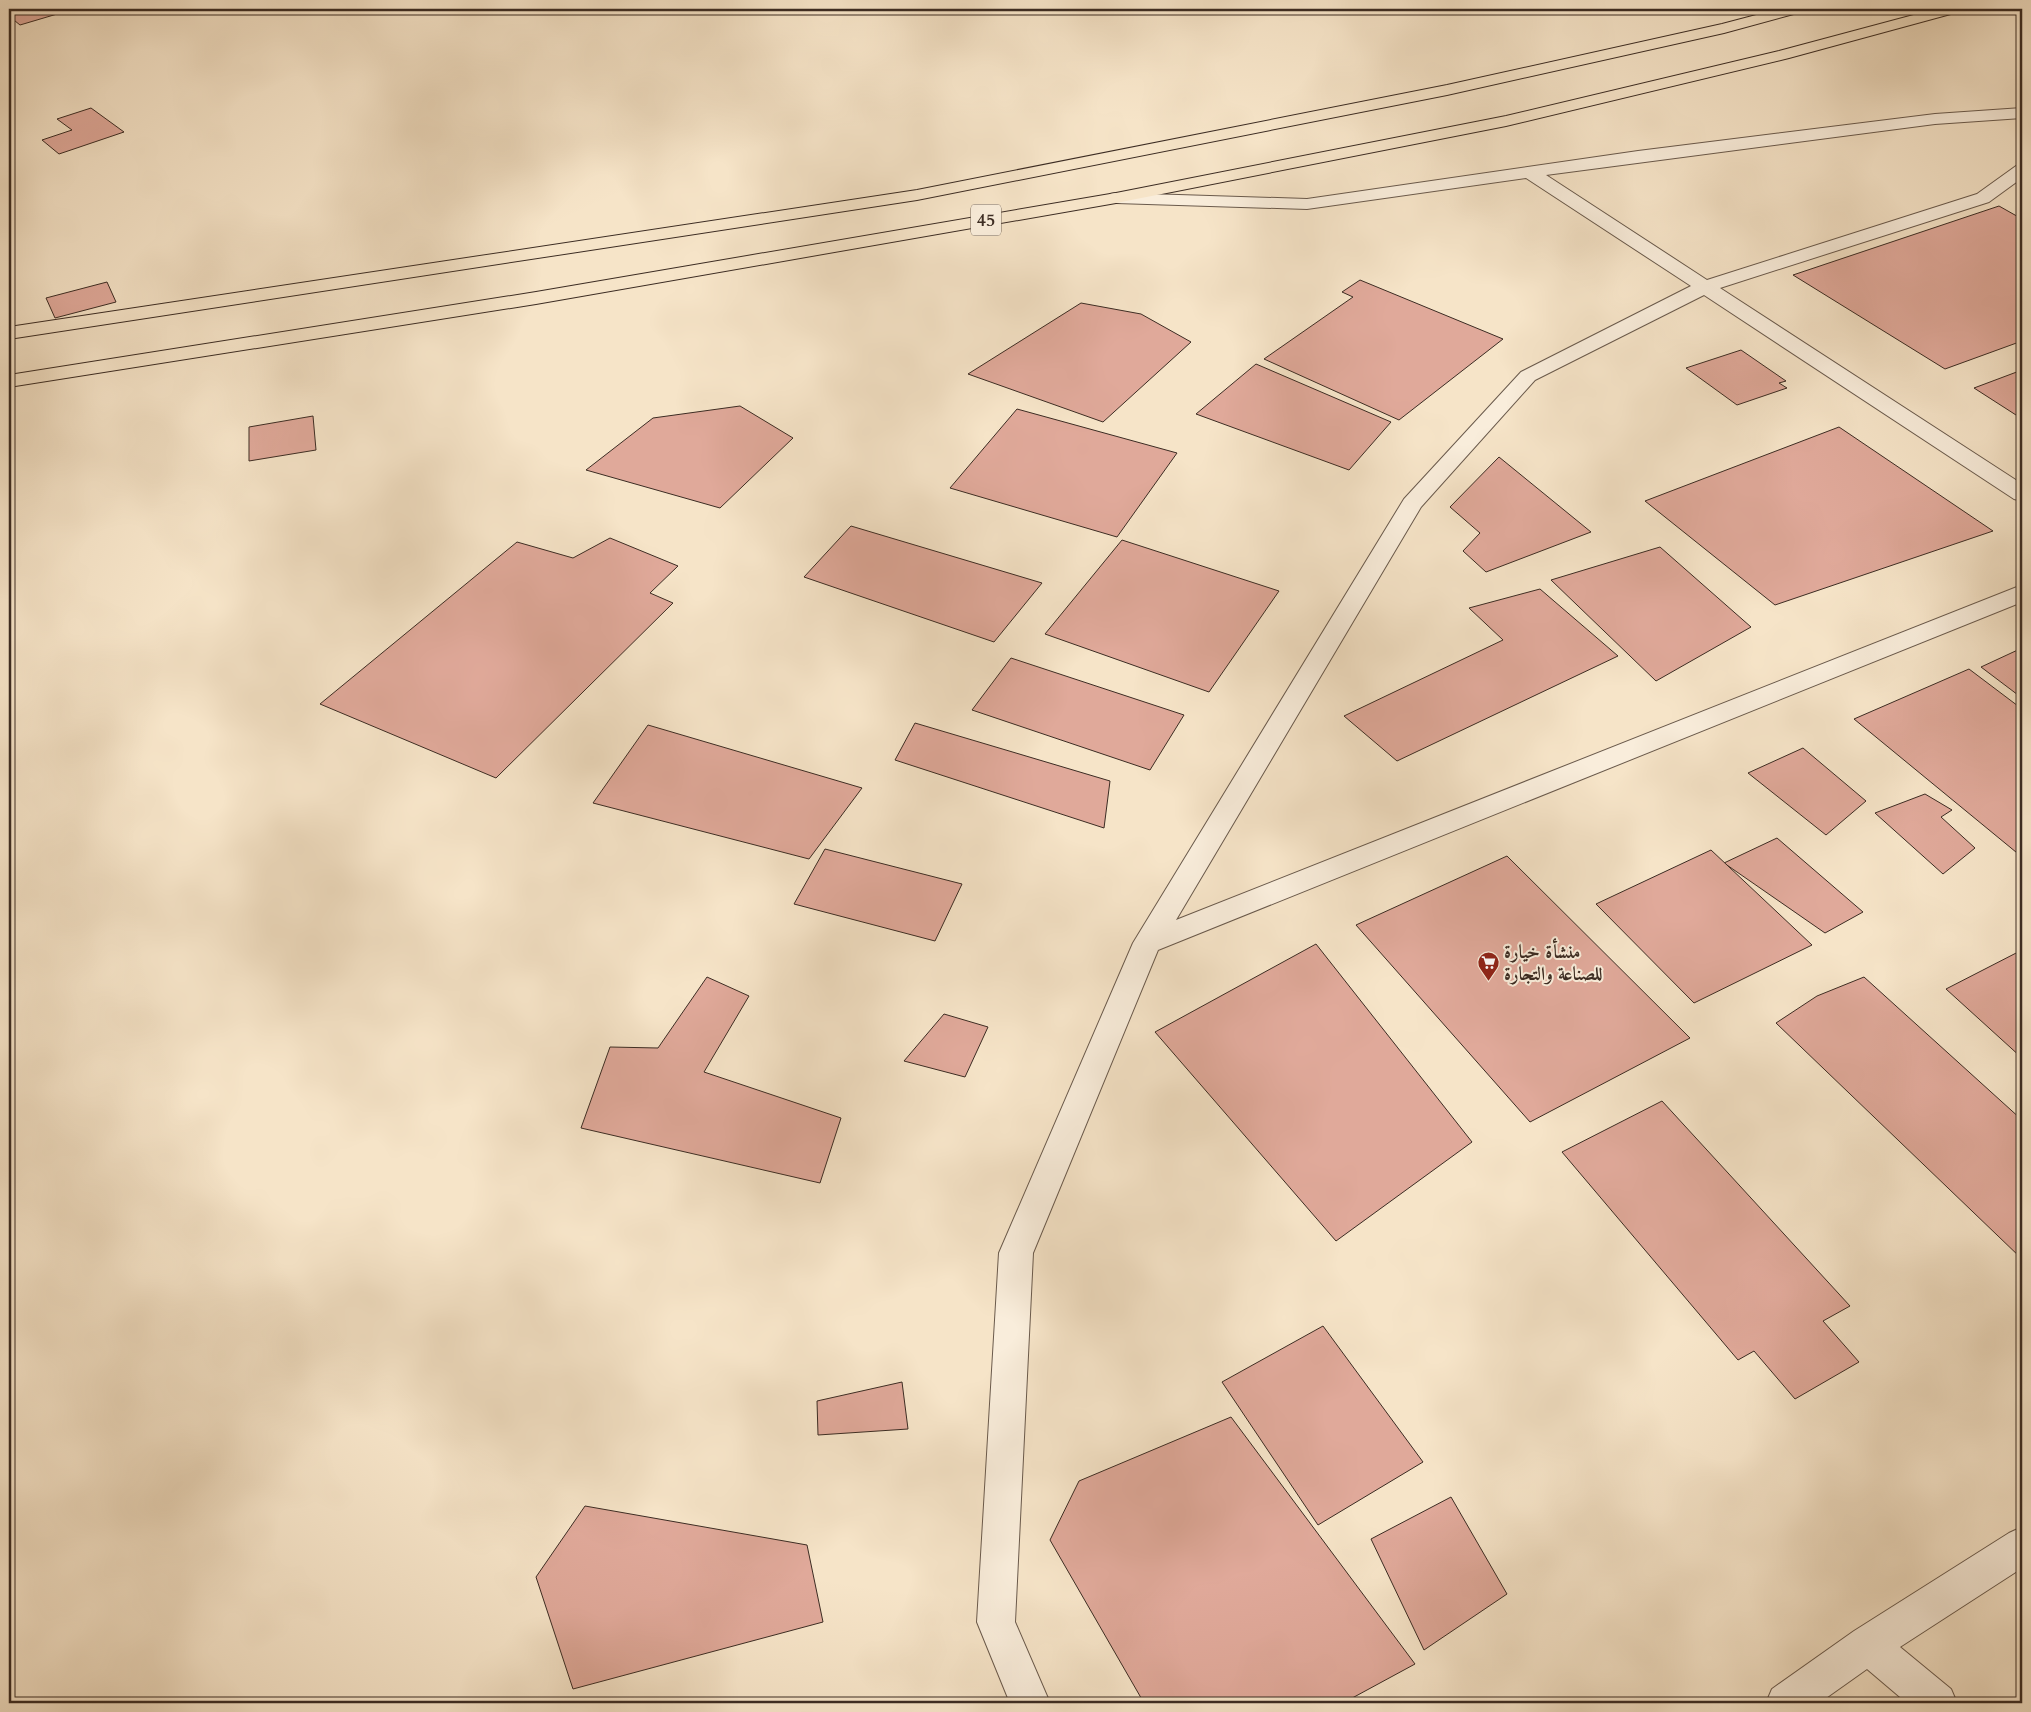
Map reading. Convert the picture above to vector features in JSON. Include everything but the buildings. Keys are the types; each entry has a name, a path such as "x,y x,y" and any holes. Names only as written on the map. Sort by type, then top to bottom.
{"highway":[{"name":"45","path":"9,333 917,195 1446,90 1724,28 1796,9"},
{"name":"45","path":"9,381 536,298 1116,198 1506,121 1783,55 1953,9"}],"street":[{"path":"1116,198 1308,204 1638,156 1935,119 2022,113"},
{"path":"1030,1703 996,1622 1016,1253 1147,943 1412,504 1528,376 1707,286 1983,198 2022,170"},
{"path":"1530,172 1707,286 2022,494"},
{"path":"1147,943 2022,593"},
{"path":"1786,1703 1868,1644 2022,1546"},
{"path":"1868,1644 1937,1703"}],"place":[{"name":"منشأة خيارة للصناعة والتجارة","path":"1488,982"}]}
